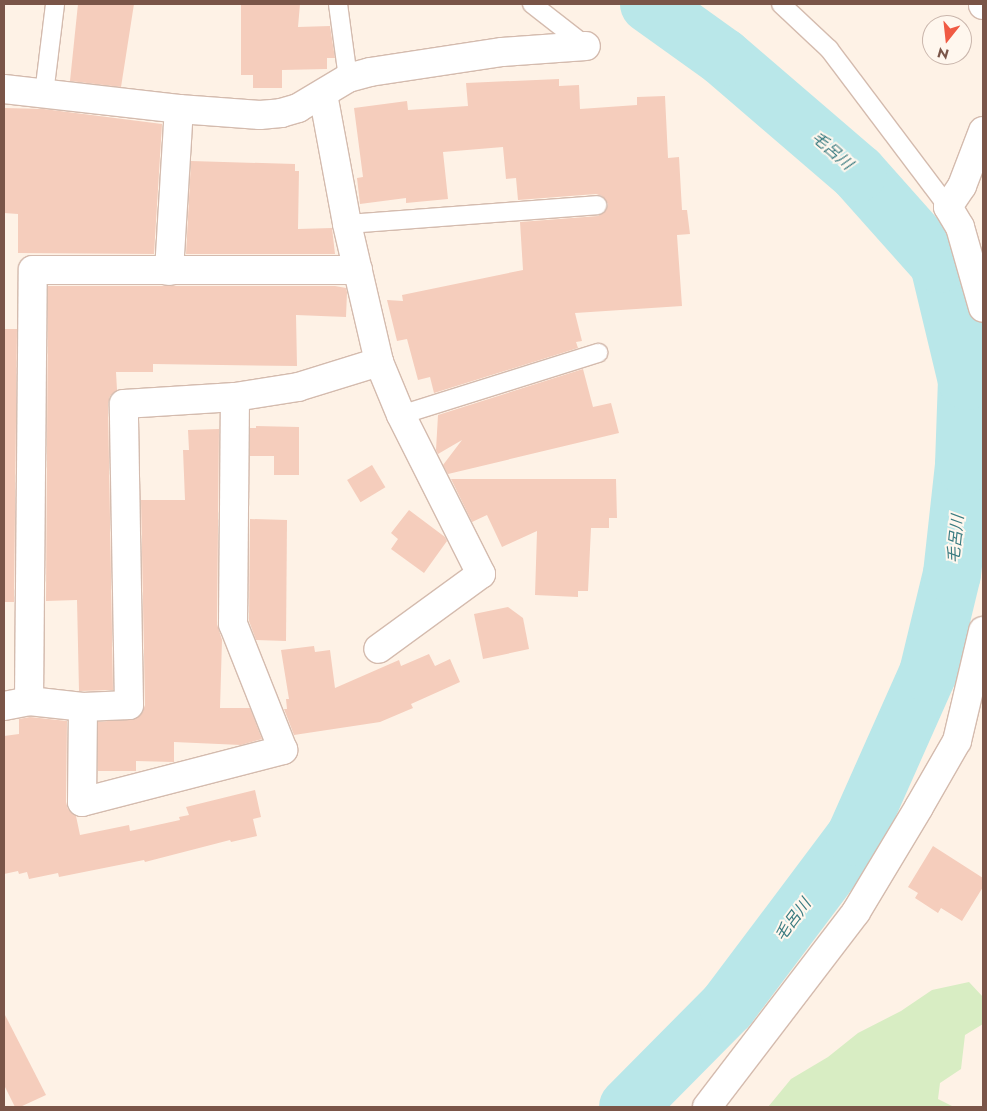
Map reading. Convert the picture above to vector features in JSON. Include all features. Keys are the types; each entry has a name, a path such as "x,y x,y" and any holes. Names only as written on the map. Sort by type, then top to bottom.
{"street":[{"path":"4,88 179,109 260,115 281,113 298,108 348,78 370,72 502,52 586,46"},
{"path":"323,94 347,224 380,362 401,415 481,574 378,649"},
{"path":"169,271 179,109"},
{"path":"983,131 962,186 948,207 960,227 983,308"},
{"path":"358,270 33,270 17,703 83,707 129,705 124,404 234,396 298,386 380,362"},
{"path":"83,707 82,802 283,750 233,624 234,396"},
{"path":"707,1107 856,912 919,807 957,741 983,631"}],"lane":[{"path":"44,94 55,4"},
{"path":"338,4 348,78"},
{"path":"532,4 586,46"},
{"path":"781,4 828,49 948,207"},
{"path":"347,224 597,205"},
{"path":"401,415 598,353"}],"green space":[{"path":"969,982 983,997 983,1024 965,1035 961,1069 940,1083 938,1099 954,1107 768,1107 791,1079 828,1057 858,1033 901,1011 932,990"}],"building":[{"path":"78,4 134,4 121,87 70,81"},
{"path":"241,4 300,4 298,27 330,26 335,58 327,58 327,69 282,70 282,88 253,88 253,75 241,75"},
{"path":"559,79 559,86 579,85 580,109 637,105 637,97 665,96 668,158 679,157 682,210 687,210 690,234 677,235 682,306 575,313 582,341 576,342 578,348 434,393 430,377 418,380 407,339 397,341 387,300 403,301 402,295 523,270 520,222 598,216 606,210 608,204 602,196 596,194 518,200 516,178 506,179 503,147 443,152 448,199 406,203 406,198 360,204 357,178 363,177 354,108 407,101 408,110 468,106 466,83"},
{"path":"4,108 44,109 162,124 154,254 18,253 18,214 4,213"},
{"path":"191,161 295,164 295,171 299,171 298,229 332,228 335,254 186,254"},
{"path":"48,286 335,286 346,288 347,292 346,317 296,315 297,366 153,364 153,372 116,372 117,390 110,396 108,404 113,690 79,691 77,600 46,601"},
{"path":"4,329 17,329 14,602 4,602"},
{"path":"583,369 593,407 611,403 619,433 448,474 443,465 462,440 438,454 436,450 438,415"},
{"path":"256,426 299,427 299,475 274,475 274,456 250,456 250,428 256,428"},
{"path":"219,429 217,624 222,640 220,708 250,708 262,739 241,745 174,742 174,762 136,761 136,771 98,771 98,722 137,718 142,713 145,705 141,500 185,500 183,450 189,450 188,430"},
{"path":"372,465 385,487 361,502 347,480"},
{"path":"451,479 616,479 617,518 609,518 609,528 591,528 588,591 578,591 578,597 535,595 537,531 502,547 487,515 472,522"},
{"path":"409,510 445,537 447,541 424,573 391,549 398,539 391,533"},
{"path":"250,519 287,520 286,641 256,640 249,621"},
{"path":"508,607 523,618 529,649 483,659 474,614"},
{"path":"314,646 315,652 330,650 335,688 399,660 401,666 429,654 435,666 450,659 460,682 411,704 413,708 380,722 294,735 284,709 287,709 286,699 289,699 281,650"},
{"path":"30,717 67,721 66,802 68,809 76,816 80,835 129,825 130,831 180,820 179,817 189,815 186,807 255,790 261,817 253,819 257,836 231,842 230,840 145,862 144,860 59,877 58,873 29,879 27,872 19,874 18,871 4,874 4,736 19,734 19,719"},
{"path":"933,846 983,878 983,887 962,921 941,908 938,913 915,898 918,893 908,887"},
{"path":"4,1013 46,1095 20,1107 15,1107 4,1085"}],"waterway":[{"name":"毛呂川","path":"628,1107 728,1006 855,837 928,673 952,574 964,465 967,381 939,264 858,173 723,57 649,4"}]}
